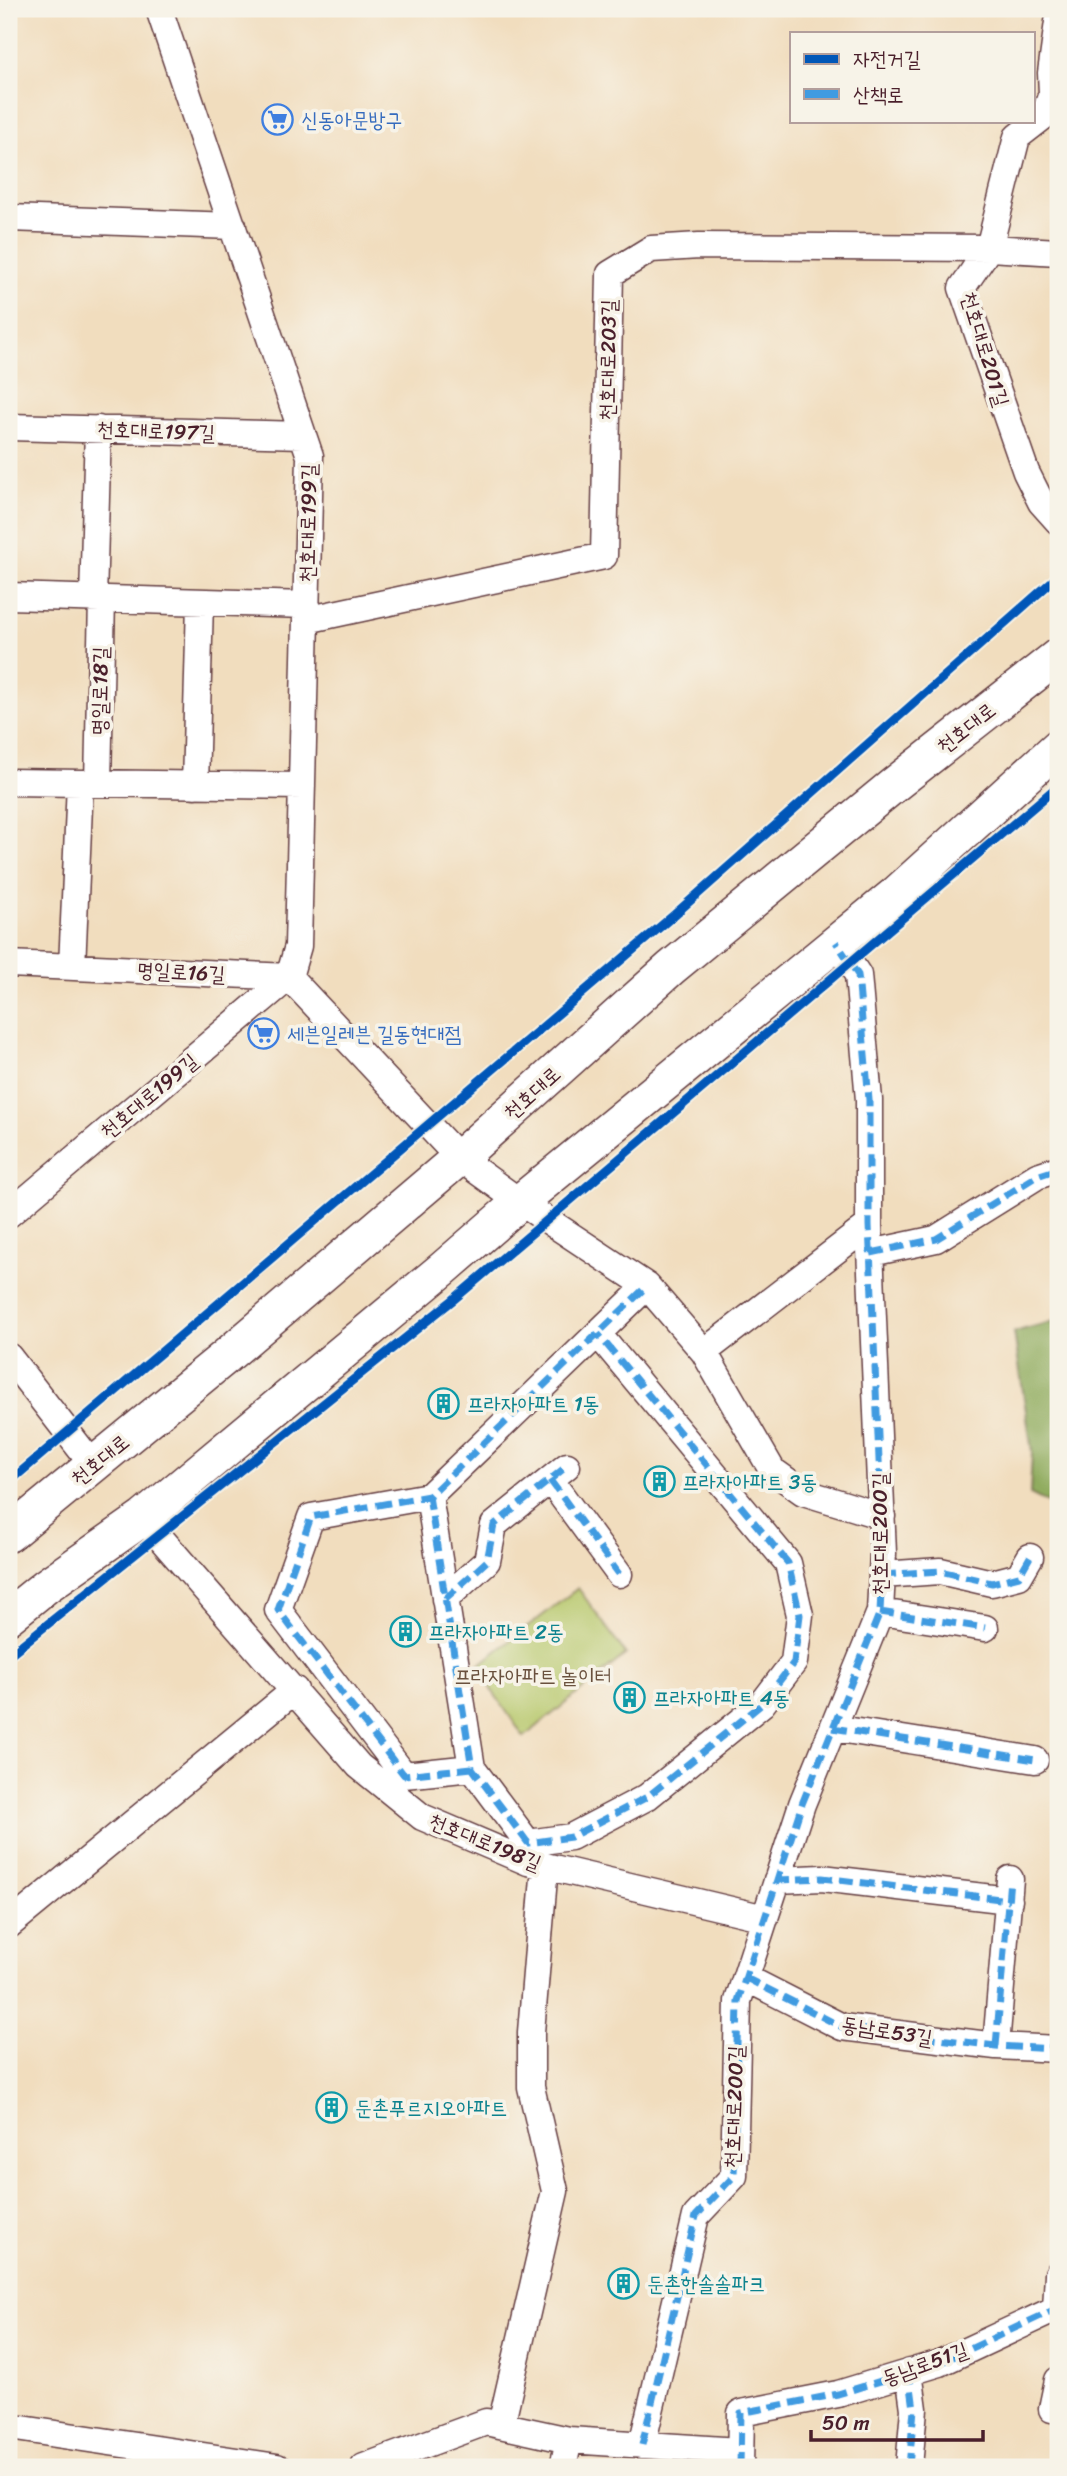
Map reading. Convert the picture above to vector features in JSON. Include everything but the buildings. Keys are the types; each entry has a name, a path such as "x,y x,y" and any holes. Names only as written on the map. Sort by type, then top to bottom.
{"main road":[{"name":"천호대로","path":"9,1534 224,1358 459,1158 671,968 895,784 1058,656"},
{"path":"9,1616 46,1586 143,1518 520,1202 897,892 1058,747"}],"street":[{"name":"천호대로199길","path":"9,1214 289,977 298,946 310,456 159,9"},
{"name":"천호대로201길","path":"1058,22 1051,73 1051,126 1017,137 989,248 962,288 1026,472 1041,502 1058,521"},
{"path":"9,218 233,226"},
{"name":"천호대로203길","path":"307,612 604,556 610,274 651,249 699,246 989,248 1058,252"},
{"name":"천호대로197길","path":"9,427 303,435"},
{"name":"명일로18길","path":"89,783 98,599 98,429"},
{"path":"9,596 200,602 307,612"},
{"path":"195,785 200,602"},
{"path":"9,782 302,786"},
{"path":"72,967 89,783"},
{"name":"천호대로200길","path":"642,2445 696,2216 734,2176 738,2001 802,1804 880,1612 882,1516 869,1225 869,1100 858,975 836,942"},
{"name":"명일로16길","path":"9,964 289,977"},
{"path":"289,977 459,1158 520,1202 648,1286 705,1352 772,1470 803,1492 882,1516"},
{"path":"871,1253 936,1239 1037,1176 1058,1170"},
{"path":"705,1352 869,1225"},
{"path":"472,1768 404,1775 278,1610 310,1517 429,1496 648,1286"},
{"path":"429,1496 472,1768 528,1843 571,1837 647,1797 762,1704 794,1662 800,1615 788,1563 598,1334"},
{"path":"9,1357 93,1465"},
{"path":"445,1599 487,1561 494,1525 559,1473 619,1574"},
{"name":"천호대로198길","path":"143,1518 359,1766 419,1815 528,1863 765,1918"},
{"path":"882,1575 940,1571 992,1583 1019,1576 1030,1557"},
{"path":"880,1612 985,1628"},
{"path":"9,1926 295,1690"},
{"path":"833,1728 1035,1760"},
{"path":"501,2425 555,2191 531,2087 531,2032 545,1867"},
{"path":"777,1880 822,1878 1009,1889 996,2046"},
{"name":"동남로53길","path":"746,1978 842,2027 996,2046 1058,2049"},
{"path":"1057,2309 1058,2274"},
{"name":"동남로51길","path":"740,2459 741,2413 838,2394 940,2363 1057,2309"},
{"path":"909,2372 914,2409 909,2467"},
{"path":"1052,2409 1058,2380"},
{"path":"364,2467 486,2422 569,2440 642,2445 740,2459"},
{"path":"9,2427 268,2467"},
{"path":"563,2467 569,2440"}],"green space":[{"path":"1058,1320 1058,1508 1030,1494 1032,1451 1014,1332"},
{"name":"프라자아파트 놀이터","path":"578,1588 626,1654 524,1737 476,1667"}],"marked path":[{"path":"642,2445 696,2216 734,2176 738,2001 802,1804 880,1612 883,1553 869,1225 869,1100 858,975 836,942"},
{"path":"871,1253 936,1239 1037,1176 1058,1169"},
{"path":"472,1768 404,1775 278,1610 311,1517 429,1496 647,1286"},
{"path":"429,1496 472,1768 528,1843 571,1837 647,1797 762,1704 794,1662 800,1615 788,1563 598,1334"},
{"path":"445,1599 487,1561 494,1525 567,1466"},
{"path":"550,1480 619,1574"},
{"path":"882,1575 940,1571 992,1583 1019,1576 1030,1557"},
{"path":"880,1612 985,1628"},
{"path":"833,1728 1035,1760"},
{"path":"777,1880 822,1878 1009,1900"},
{"path":"996,2046 1010,1879"},
{"path":"746,1978 842,2027 996,2046 1058,2049"},
{"path":"1056,2308 1058,2274"},
{"path":"740,2467 741,2413 838,2394 940,2363 1058,2308"},
{"path":"909,2372 914,2409 909,2467"}],"cycle path":[{"path":"9,1482 674,915 1058,576"},
{"path":"9,1655 453,1300 1058,786"}],"place":[{"name":"신동아문방구","path":"278,120"},
{"name":"세븐일레븐 길동현대점","path":"264,1034"},
{"name":"프라자아파트 1동","path":"444,1404"},
{"name":"프라자아파트 3동","path":"659,1482"},
{"name":"프라자아파트 2동","path":"405,1632"},
{"name":"프라자아파트 4동","path":"630,1698"},
{"name":"둔촌푸르지오아파트","path":"332,2108"},
{"name":"둔촌한솔솔파크","path":"624,2284"}]}
